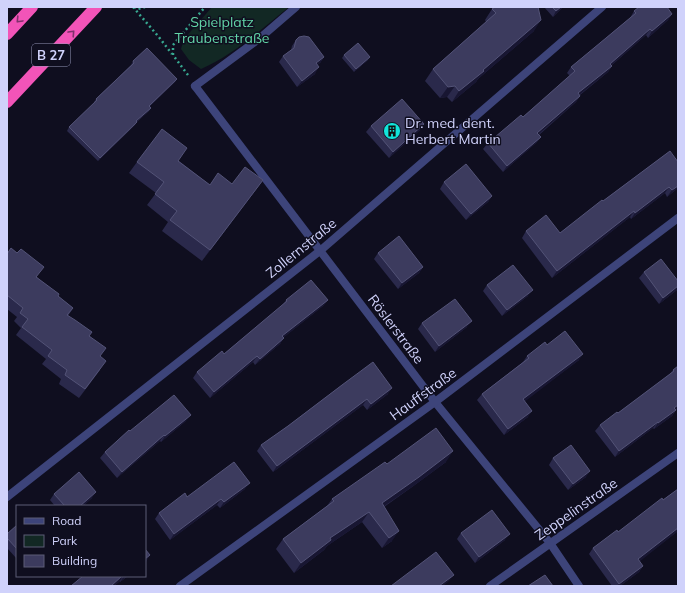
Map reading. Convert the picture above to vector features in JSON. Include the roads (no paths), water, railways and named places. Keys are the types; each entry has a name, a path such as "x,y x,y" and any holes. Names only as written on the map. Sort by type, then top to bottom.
{"highway":[{"path":"7,34 32,7"},
{"name":"B 27","path":"7,102 96,7"}],"street":[{"name":"Röslerstraße","path":"296,7 260,38 195,86 435,402 550,543 579,586"},
{"name":"Zollernstraße","path":"7,497 320,250 602,7"},
{"name":"Hauffstraße","path":"180,586 435,402 678,218"},
{"name":"Zeppelinstraße","path":"490,586 678,453"}],"place":[{"name":"Dr. med. dent. Herbert Martin","path":"392,131"}],"park label":[{"name":"Spielplatz Traubenstraße","path":"222,30"}]}
